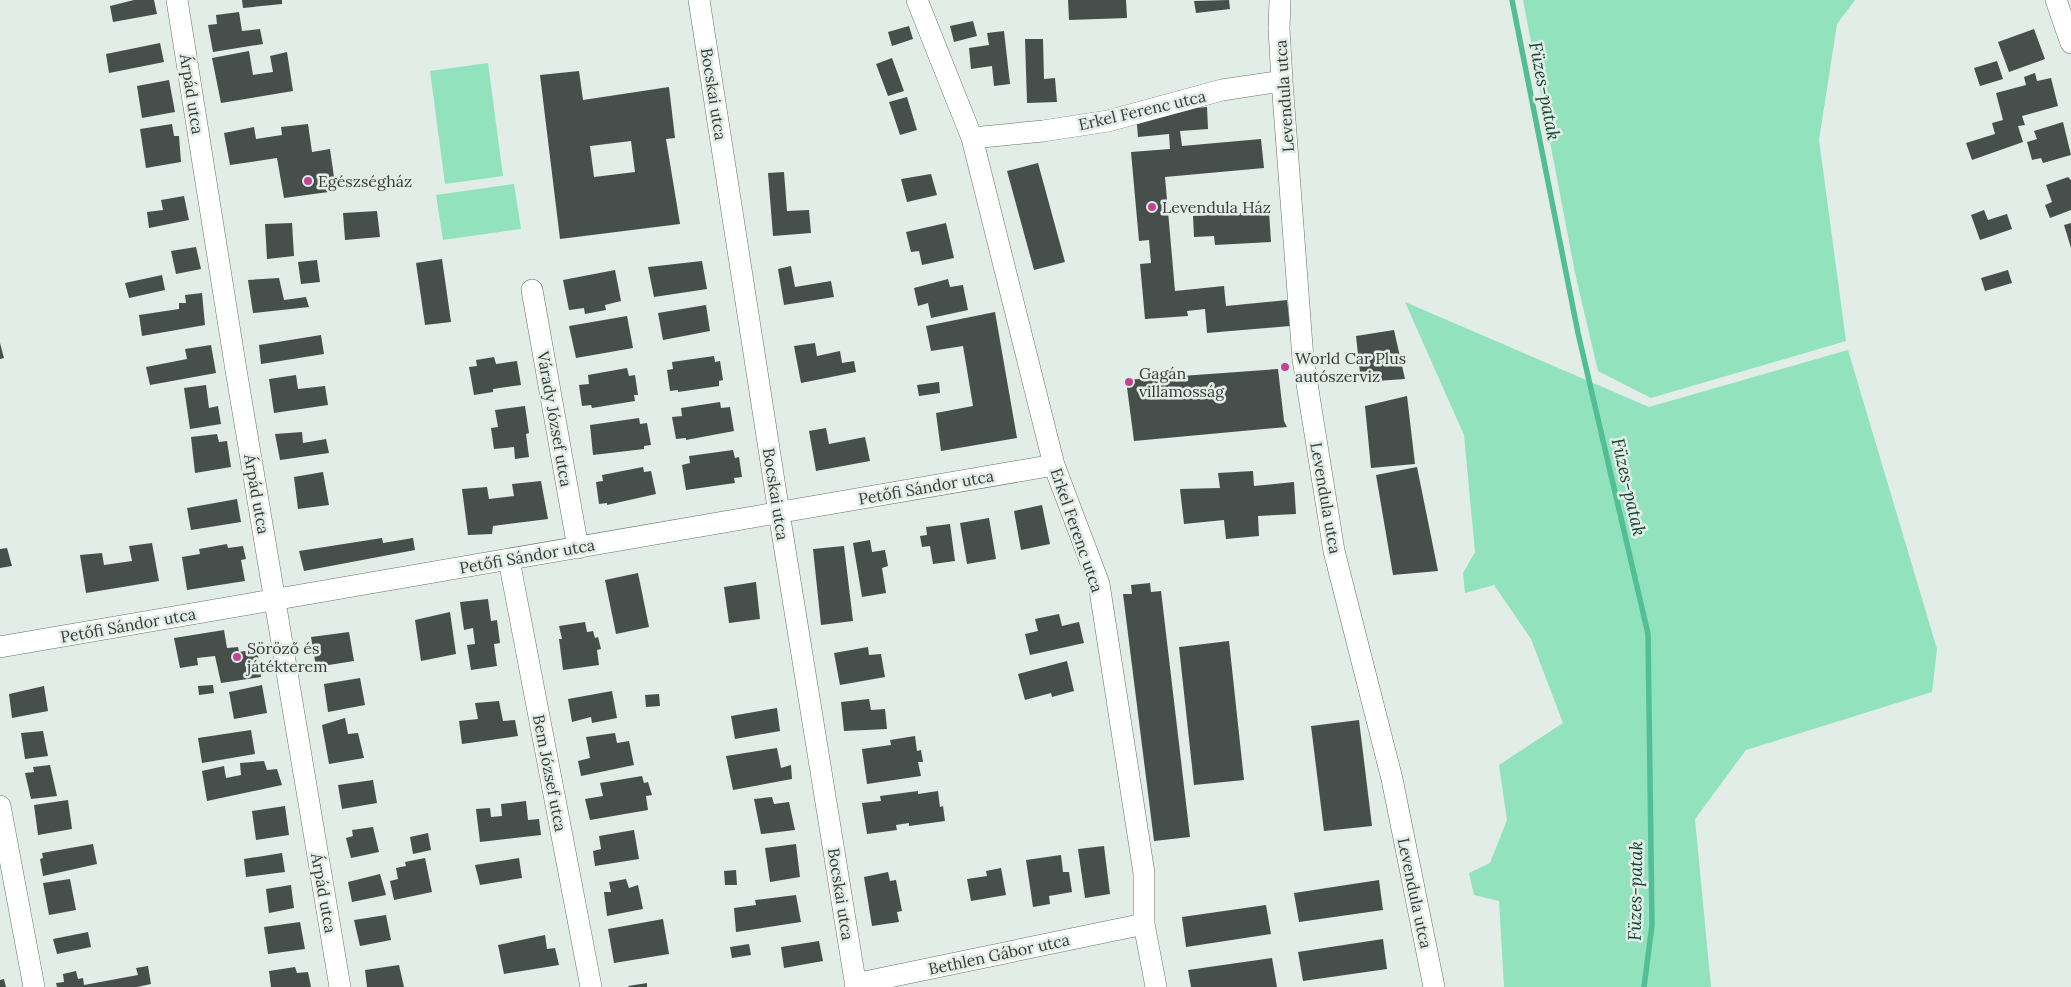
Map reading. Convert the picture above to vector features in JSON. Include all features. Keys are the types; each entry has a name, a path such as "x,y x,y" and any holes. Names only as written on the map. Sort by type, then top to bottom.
{"street":[{"name":"Árpád utca","path":"177,0 340,987"},
{"name":"Bocskai utca","path":"699,0 779,513 856,986"},
{"name":"Erkel Ferenc utca","path":"917,0 972,138 1054,465 1099,584 1144,873 1144,924 1156,987"},
{"name":"Levendula utca","path":"1280,0 1279,29 1282,81 1303,359 1331,532 1392,779 1434,987"},
{"path":"2056,0 2071,43"},
{"name":"Erkel Ferenc utca","path":"972,138 1043,131 1108,121 1222,90 1282,81"},
{"name":"Várady József utca","path":"532,290 578,548"},
{"name":"Petőfi Sándor utca","path":"0,648 1054,465"},
{"name":"Bem József utca","path":"509,560 591,987"},
{"path":"0,806 34,987"},
{"name":"Bethlen Gábor utca","path":"856,986 1144,924"}],"green space":[{"path":"1523,0 1855,0 1837,24 1819,140 1846,341 1651,398 1598,371 1575,273"},
{"path":"488,63 503,176 445,184 430,71"},
{"path":"514,184 521,229 443,240 436,195"},
{"path":"1405,302 1649,407 1848,350 1937,649 1932,692 1746,750 1695,819 1711,987 1504,987 1499,901 1474,895 1469,873 1490,863 1507,820 1499,765 1563,723 1531,639 1494,585 1465,593 1463,573 1475,552 1464,435"}],"building":[{"path":"134,0 154,0 157,14 113,22 110,6"},
{"path":"242,0 282,0 282,4 243,8"},
{"path":"1068,0 1126,0 1127,18 1069,20"},
{"path":"1229,0 1230,9 1196,13 1194,1"},
{"path":"239,12 242,31 260,29 263,44 213,52 208,25 217,24 216,15"},
{"path":"973,21 977,36 954,42 950,26"},
{"path":"909,26 913,39 892,46 888,32"},
{"path":"2034,29 2045,59 2009,72 1998,42"},
{"path":"1004,31 1010,84 994,86 992,66 971,69 969,48 989,45 987,33"},
{"path":"1025,39 1043,39 1044,79 1055,78 1057,102 1027,103"},
{"path":"160,43 164,62 109,73 106,54"},
{"path":"249,51 253,75 273,72 270,56 287,52 293,91 221,103 212,58"},
{"path":"892,58 904,91 888,96 876,64"},
{"path":"1997,61 2003,79 1980,86 1974,68"},
{"path":"579,71 583,100 669,87 675,138 666,139 680,224 560,239 540,75","holes":["631,141 635,172 594,177 590,146"]},
{"path":"2035,73 2037,81 2051,78 2058,106 2022,116 2025,125 2018,126 2023,142 1972,160 1966,143 1995,134 1992,123 2003,120 1996,93 2026,85 2024,77"},
{"path":"169,80 175,112 142,118 137,86"},
{"path":"907,97 917,130 900,135 889,102"},
{"name":"Levendula Ház","path":"1207,107 1208,129 1180,131 1182,146 1261,139 1264,168 1165,177 1175,291 1224,286 1226,306 1287,300 1290,326 1207,333 1205,309 1187,311 1188,316 1145,319 1140,264 1151,263 1149,240 1139,241 1131,152 1170,149 1169,134 1138,137 1136,113"},
{"path":"2063,122 2071,155 2043,163 2041,158 2032,160 2027,142 2037,139 2034,131"},
{"path":"172,124 174,136 179,136 181,162 146,168 140,129"},
{"path":"308,124 312,152 330,149 336,191 284,198 277,158 230,165 224,133 254,127 256,139 282,135 281,127"},
{"path":"1038,163 1065,262 1034,270 1007,171"},
{"path":"784,172 787,211 809,210 811,233 773,236 768,173"},
{"path":"931,174 937,195 907,202 901,179"},
{"path":"2068,177 2071,180 2071,210 2050,218 2045,205 2052,202 2046,185"},
{"path":"184,196 189,220 149,228 147,212 163,210 161,200"},
{"path":"1984,210 1988,220 2007,214 2012,229 1980,240 1971,215"},
{"path":"377,211 380,237 345,240 343,213"},
{"name":"Levendula Ház","path":"1269,211 1271,242 1215,245 1214,236 1194,237 1193,216"},
{"path":"292,223 294,256 267,259 265,224"},
{"path":"946,223 954,258 922,265 919,251 911,252 906,232"},
{"path":"2071,223 2071,248 2064,225"},
{"path":"196,247 201,269 176,274 171,251"},
{"path":"442,259 451,322 425,325 416,263"},
{"path":"317,260 320,282 301,284 298,262"},
{"path":"702,261 707,289 654,297 648,267"},
{"path":"791,266 795,287 831,281 834,297 784,305 778,269"},
{"path":"615,270 621,301 605,305 606,310 585,314 584,308 569,310 563,280"},
{"path":"2008,270 2012,283 1985,291 1981,278"},
{"path":"162,275 165,290 129,298 125,283"},
{"path":"279,278 284,300 306,297 309,307 253,313 248,280"},
{"path":"948,279 950,287 963,285 968,310 931,318 928,303 918,306 914,288"},
{"path":"202,293 205,325 142,336 139,315 179,309 179,303 186,303 185,295"},
{"path":"706,305 710,331 663,340 658,313"},
{"path":"995,312 1017,438 941,451 936,413 973,406 963,346 931,351 926,326"},
{"path":"627,316 633,348 576,358 569,326"},
{"path":"1394,330 1405,379 1361,382 1356,336"},
{"path":"321,335 324,354 261,364 259,345"},
{"path":"0,343 4,358 0,359"},
{"path":"815,343 817,356 840,351 842,363 854,361 856,372 801,383 794,346"},
{"path":"211,345 216,373 150,385 146,367 187,359 185,349"},
{"path":"714,356 715,362 720,361 723,380 719,381 719,386 678,392 678,390 670,391 667,370 673,369 672,362"},
{"path":"494,357 496,364 517,361 521,385 493,389 493,392 474,395 469,367 477,366 476,360"},
{"path":"627,368 629,376 635,375 638,395 634,395 635,401 592,408 591,405 582,406 579,385 589,384 588,375"},
{"path":"1278,369 1284,421 1287,427 1134,441 1126,380"},
{"path":"296,375 298,389 325,386 328,405 274,413 269,379"},
{"path":"939,382 940,393 919,396 917,385"},
{"path":"206,385 209,408 218,406 221,424 190,429 184,388"},
{"path":"1407,396 1415,464 1371,468 1365,406"},
{"path":"720,402 721,408 730,407 734,431 686,440 686,438 676,439 672,417 682,416 681,408"},
{"path":"525,406 529,433 526,434 529,457 515,459 514,447 494,449 491,428 498,427 495,410"},
{"path":"639,418 640,424 647,423 651,445 644,446 644,449 593,455 590,425"},
{"path":"826,428 829,444 865,437 870,461 816,471 809,431"},
{"path":"302,432 303,443 326,439 329,453 280,460 275,434"},
{"path":"217,434 219,442 227,441 231,467 195,473 191,437"},
{"path":"733,450 735,458 739,457 742,477 734,478 735,483 686,490 682,465 690,463 689,456"},
{"path":"643,467 644,472 651,471 656,494 607,505 607,503 599,504 596,482 603,481 602,475"},
{"path":"1417,467 1438,571 1393,575 1376,475"},
{"path":"1253,471 1254,486 1294,482 1296,514 1258,516 1259,536 1226,539 1224,520 1184,524 1180,489 1220,488 1218,473"},
{"path":"323,472 329,505 298,509 294,477"},
{"path":"541,481 548,519 493,526 492,534 468,535 462,489 487,487 489,499 514,496 512,484"},
{"path":"237,499 241,522 191,530 187,508"},
{"path":"1042,505 1050,544 1021,550 1014,511"},
{"path":"989,518 996,559 967,564 960,523"},
{"path":"950,524 955,561 933,564 930,546 922,547 920,536 927,535 926,527"},
{"path":"382,538 383,543 413,538 415,550 304,571 299,551"},
{"path":"870,540 872,552 885,550 888,566 882,568 886,593 862,597 853,543"},
{"path":"152,543 159,581 86,593 80,555 102,553 104,565 132,561 129,546"},
{"path":"227,544 228,548 243,546 246,559 241,560 245,581 187,590 182,557 200,554 199,549"},
{"path":"844,546 853,621 821,625 813,549"},
{"path":"7,548 12,566 0,568 0,549"},
{"path":"638,573 649,627 616,634 605,580"},
{"path":"756,582 760,619 729,623 724,587"},
{"path":"1150,583 1151,592 1161,591 1190,837 1154,841 1123,594 1132,594 1131,585"},
{"path":"488,599 491,621 497,620 500,643 494,644 497,666 471,670 467,645 475,644 473,628 464,630 460,602"},
{"path":"450,612 456,654 421,661 415,620"},
{"path":"1059,614 1062,626 1079,622 1084,643 1030,655 1025,634 1038,631 1035,619"},
{"path":"585,622 587,632 593,631 595,638 598,637 601,649 597,650 599,665 563,670 559,639 562,639 559,626"},
{"name":"Söröző és játékterem","path":"224,630 227,648 238,647 239,652 257,649 261,677 221,683 215,656 197,658 198,665 180,668 174,638"},
{"path":"349,632 354,661 316,667 311,637"},
{"path":"1229,641 1244,780 1194,785 1179,647"},
{"path":"868,647 869,655 881,654 885,677 840,685 834,653"},
{"path":"1067,661 1074,691 1052,697 1051,693 1025,700 1018,674"},
{"path":"360,678 365,705 328,712 324,684"},
{"path":"213,685 214,693 199,695 198,686"},
{"path":"262,685 267,713 234,719 229,692"},
{"path":"44,686 48,711 12,718 9,694"},
{"path":"612,691 617,718 592,723 591,717 572,722 568,699"},
{"path":"659,694 660,706 646,707 645,695"},
{"path":"869,699 871,710 885,709 887,729 844,731 841,702"},
{"path":"499,701 503,721 515,720 518,736 462,744 459,721 478,719 475,703"},
{"path":"777,708 780,731 735,739 731,716"},
{"path":"345,718 348,734 358,733 364,758 329,764 322,725"},
{"path":"1359,720 1372,826 1324,831 1311,726"},
{"path":"251,730 255,754 202,763 198,738"},
{"path":"43,731 48,756 25,759 21,733"},
{"path":"615,733 617,743 629,741 634,765 581,776 578,761 590,758 586,737"},
{"path":"915,736 917,751 921,750 923,762 918,762 921,776 867,784 862,749 891,745 890,740"},
{"path":"777,748 781,768 791,765 792,779 733,790 726,756"},
{"path":"264,761 267,770 277,769 282,785 207,801 202,771 224,766 226,778 241,775 240,763"},
{"path":"50,765 57,796 31,799 25,773 34,772 33,767"},
{"path":"642,776 644,783 648,782 652,795 646,796 648,810 590,820 585,799 603,796 600,783"},
{"path":"373,780 377,803 342,809 338,785"},
{"path":"918,791 918,794 938,791 940,807 943,806 945,821 909,826 909,823 896,825 897,830 867,834 862,803 881,801 880,796"},
{"path":"772,797 774,804 789,802 795,830 761,834 754,799"},
{"path":"68,800 72,829 38,835 34,805"},
{"path":"526,801 528,820 539,819 541,835 480,842 476,809 490,808 491,817 502,816 501,804"},
{"path":"285,806 289,835 256,840 252,811"},
{"path":"373,827 379,852 351,858 346,838 353,836 352,830"},
{"path":"634,830 639,859 595,866 593,851 601,849 599,836"},
{"path":"428,833 431,850 413,854 410,837"},
{"path":"93,844 97,864 43,876 40,859 43,858 42,853"},
{"path":"796,844 800,877 770,882 765,848"},
{"path":"1104,846 1110,894 1085,898 1078,849"},
{"path":"282,853 285,872 246,877 244,859"},
{"path":"1061,855 1063,872 1069,872 1072,892 1049,896 1050,904 1033,907 1026,860"},
{"path":"425,858 432,892 394,900 390,881 398,879 396,868 406,866 405,862"},
{"path":"519,858 522,878 480,885 475,865"},
{"path":"1001,868 1006,895 971,901 967,879 987,876 986,871"},
{"path":"736,870 737,885 725,885 724,871"},
{"path":"888,872 890,881 896,880 902,911 897,912 899,922 872,926 864,877"},
{"path":"380,874 386,895 352,902 348,882"},
{"path":"70,879 76,910 49,915 43,883"},
{"path":"626,879 629,888 638,885 643,909 607,916 604,892 611,892 609,882"},
{"path":"1379,880 1383,910 1299,922 1294,893"},
{"path":"291,885 294,908 269,913 266,889"},
{"path":"796,895 801,922 736,932 734,908 756,905 755,900"},
{"path":"1266,905 1271,934 1186,947 1182,917"},
{"path":"386,915 391,940 360,946 354,920"},
{"path":"663,919 669,954 614,963 608,929"},
{"path":"300,922 305,949 268,954 264,927"},
{"path":"88,932 91,947 57,954 53,939"},
{"path":"545,935 547,949 555,948 559,965 504,974 498,945"},
{"path":"1383,939 1387,969 1303,981 1298,952"},
{"path":"819,941 823,961 784,968 781,947"},
{"path":"749,944 751,955 732,958 730,947"},
{"path":"1272,958 1277,987 1191,987 1188,970"},
{"path":"399,965 404,987 367,987 365,970"},
{"path":"148,966 151,984 137,987 57,987 56,983 64,982 63,974 76,971 78,979 83,978 84,985 138,975 136,968"},
{"path":"295,967 297,973 308,972 311,987 271,987 269,971"},
{"path":"4,979 6,987 0,987 0,980"},
{"path":"647,983 647,987 628,986"}],"waterway":[{"name":"Füzes-patak","path":"1512,0 1578,333 1648,634 1652,925 1644,987"}],"place":[{"name":"Egészségház","path":"308,181"},
{"name":"Levendula Ház","path":"1152,207"},
{"name":"World Car Plus autószerviz","path":"1285,367"},
{"name":"Gagán villamosság","path":"1129,382"},
{"name":"Söröző és játékterem","path":"237,657"}]}
